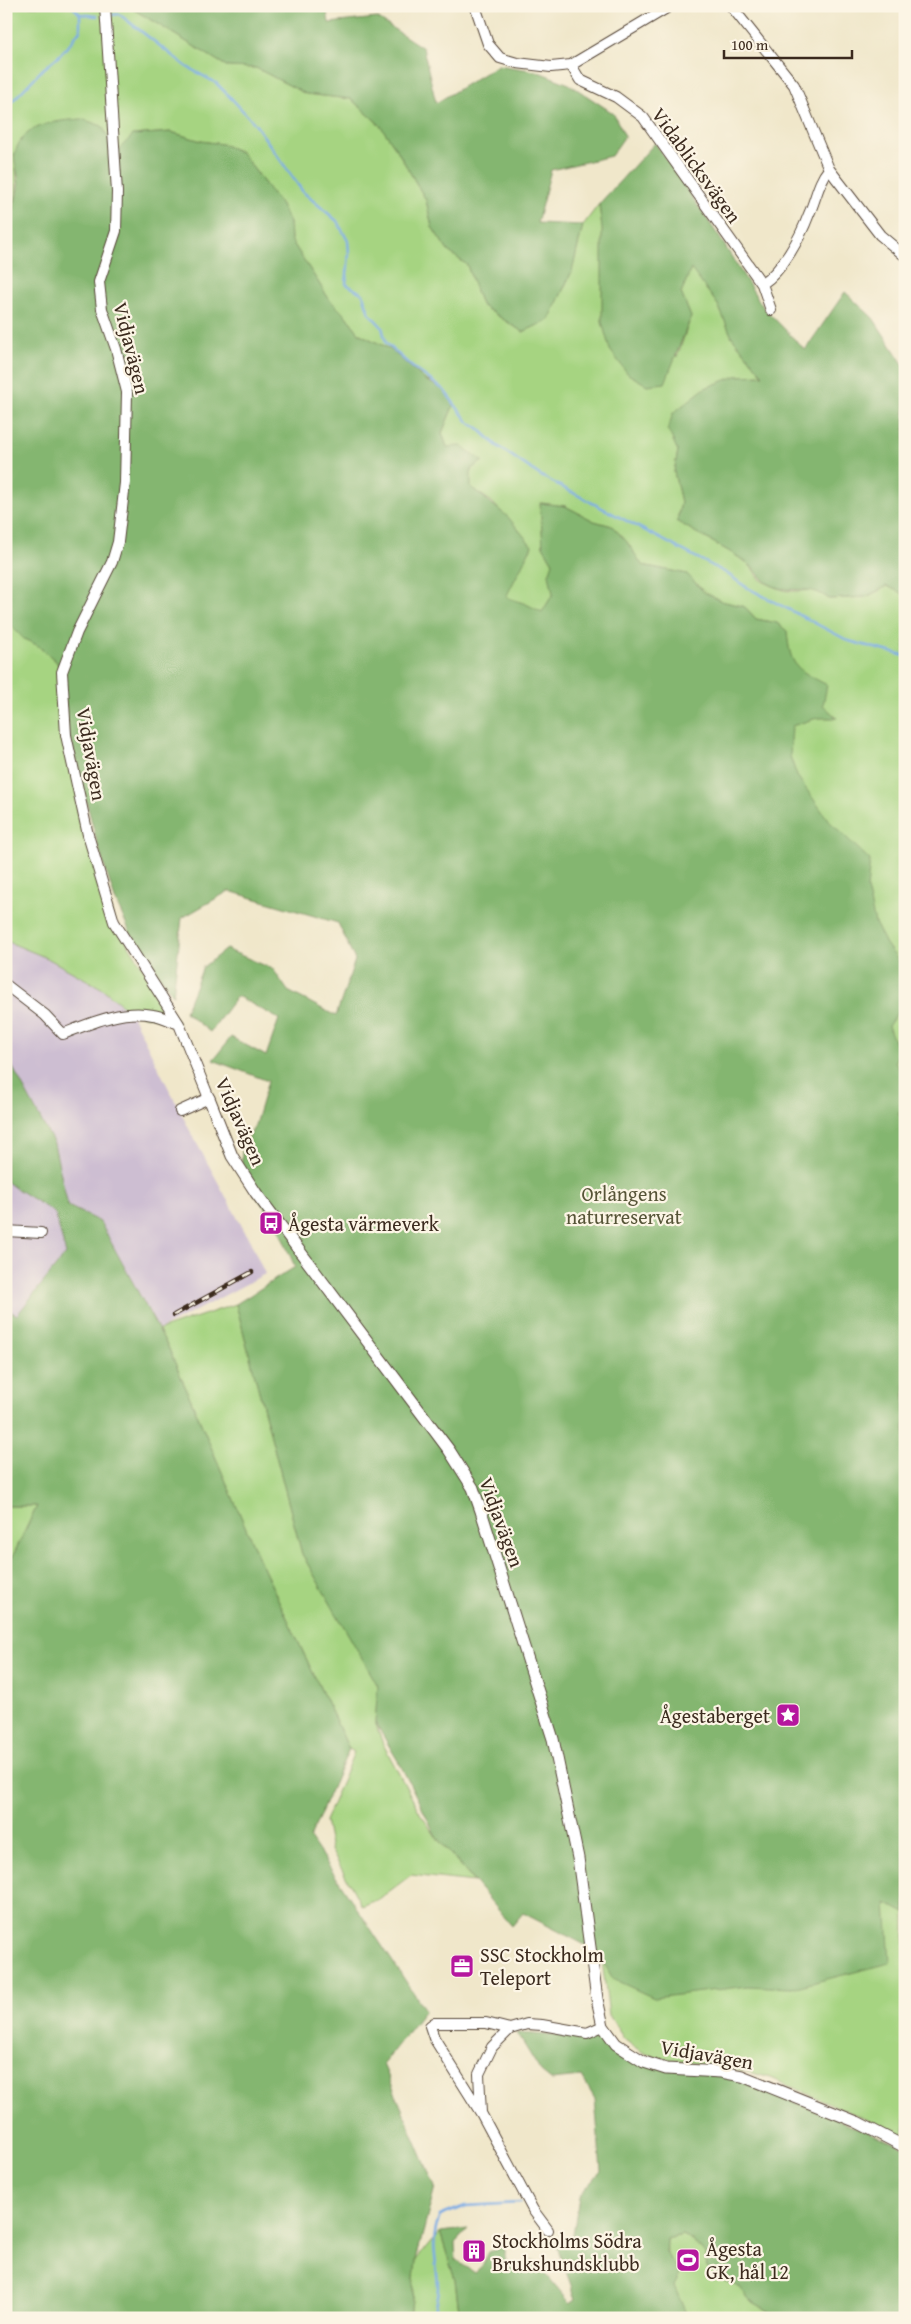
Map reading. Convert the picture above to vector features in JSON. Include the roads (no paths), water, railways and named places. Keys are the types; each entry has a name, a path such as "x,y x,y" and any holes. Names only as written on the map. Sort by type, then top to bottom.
{"street":[{"name":"Vidjavägen","path":"105,6 117,192 117,221 116,231 99,282 102,309 116,349 127,392 125,483 118,542 112,562 77,632 62,672 66,735 88,835 114,922 179,1024 232,1156 256,1193 449,1450 473,1488 553,1739 578,1858 603,2026 616,2044 644,2062 666,2069 721,2072 742,2076 857,2122 905,2147"},
{"path":"476,6 488,44 500,58 536,65 571,65 670,6"},
{"path":"731,6 794,85 829,168 880,235 905,256"},
{"name":"Vidablicksvägen","path":"571,65 580,80 616,97 643,117 762,284 771,310"},
{"path":"762,284 779,267 797,240 810,213 823,176 829,168"},
{"path":"6,985 45,1015 63,1034 90,1024 131,1013 155,1015 179,1024"},
{"path":"180,1111 208,1098"},
{"path":"6,1231 41,1234"},
{"path":"510,2029 486,2023 434,2023 430,2026 434,2038 481,2113 533,2210 548,2230"},
{"path":"481,2113 479,2074 492,2046 510,2029 527,2024 587,2033 603,2026"}],"waterway":[{"path":"72,6 80,14 97,16"},
{"path":"6,108 72,41 80,30 80,14"},
{"path":"112,15 119,14 187,67 216,83 255,124 303,192 337,221 348,241 349,254 346,284 363,294 369,313 382,327 386,343 411,366 444,390 468,422 478,428 496,445 541,476 726,573 746,587 849,641 905,656"},
{"path":"432,2318 438,2290 434,2243 440,2216 465,2206 520,2203"}],"railway":[{"path":"174,1315 252,1272"}],"place":[{"name":"Ågesta värmeverk","path":"271,1223"},
{"name":"Ågestaberget","path":"788,1715"},
{"name":"SSC Stockholm Teleport","path":"462,1966"},
{"name":"Stockholms Södra Brukshundsklubb","path":"474,2251"},
{"name":"Ågesta GK, hål 12","path":"688,2260"}],"park label":[{"name":"Orlångens naturreservat","path":"624,1204"}]}
